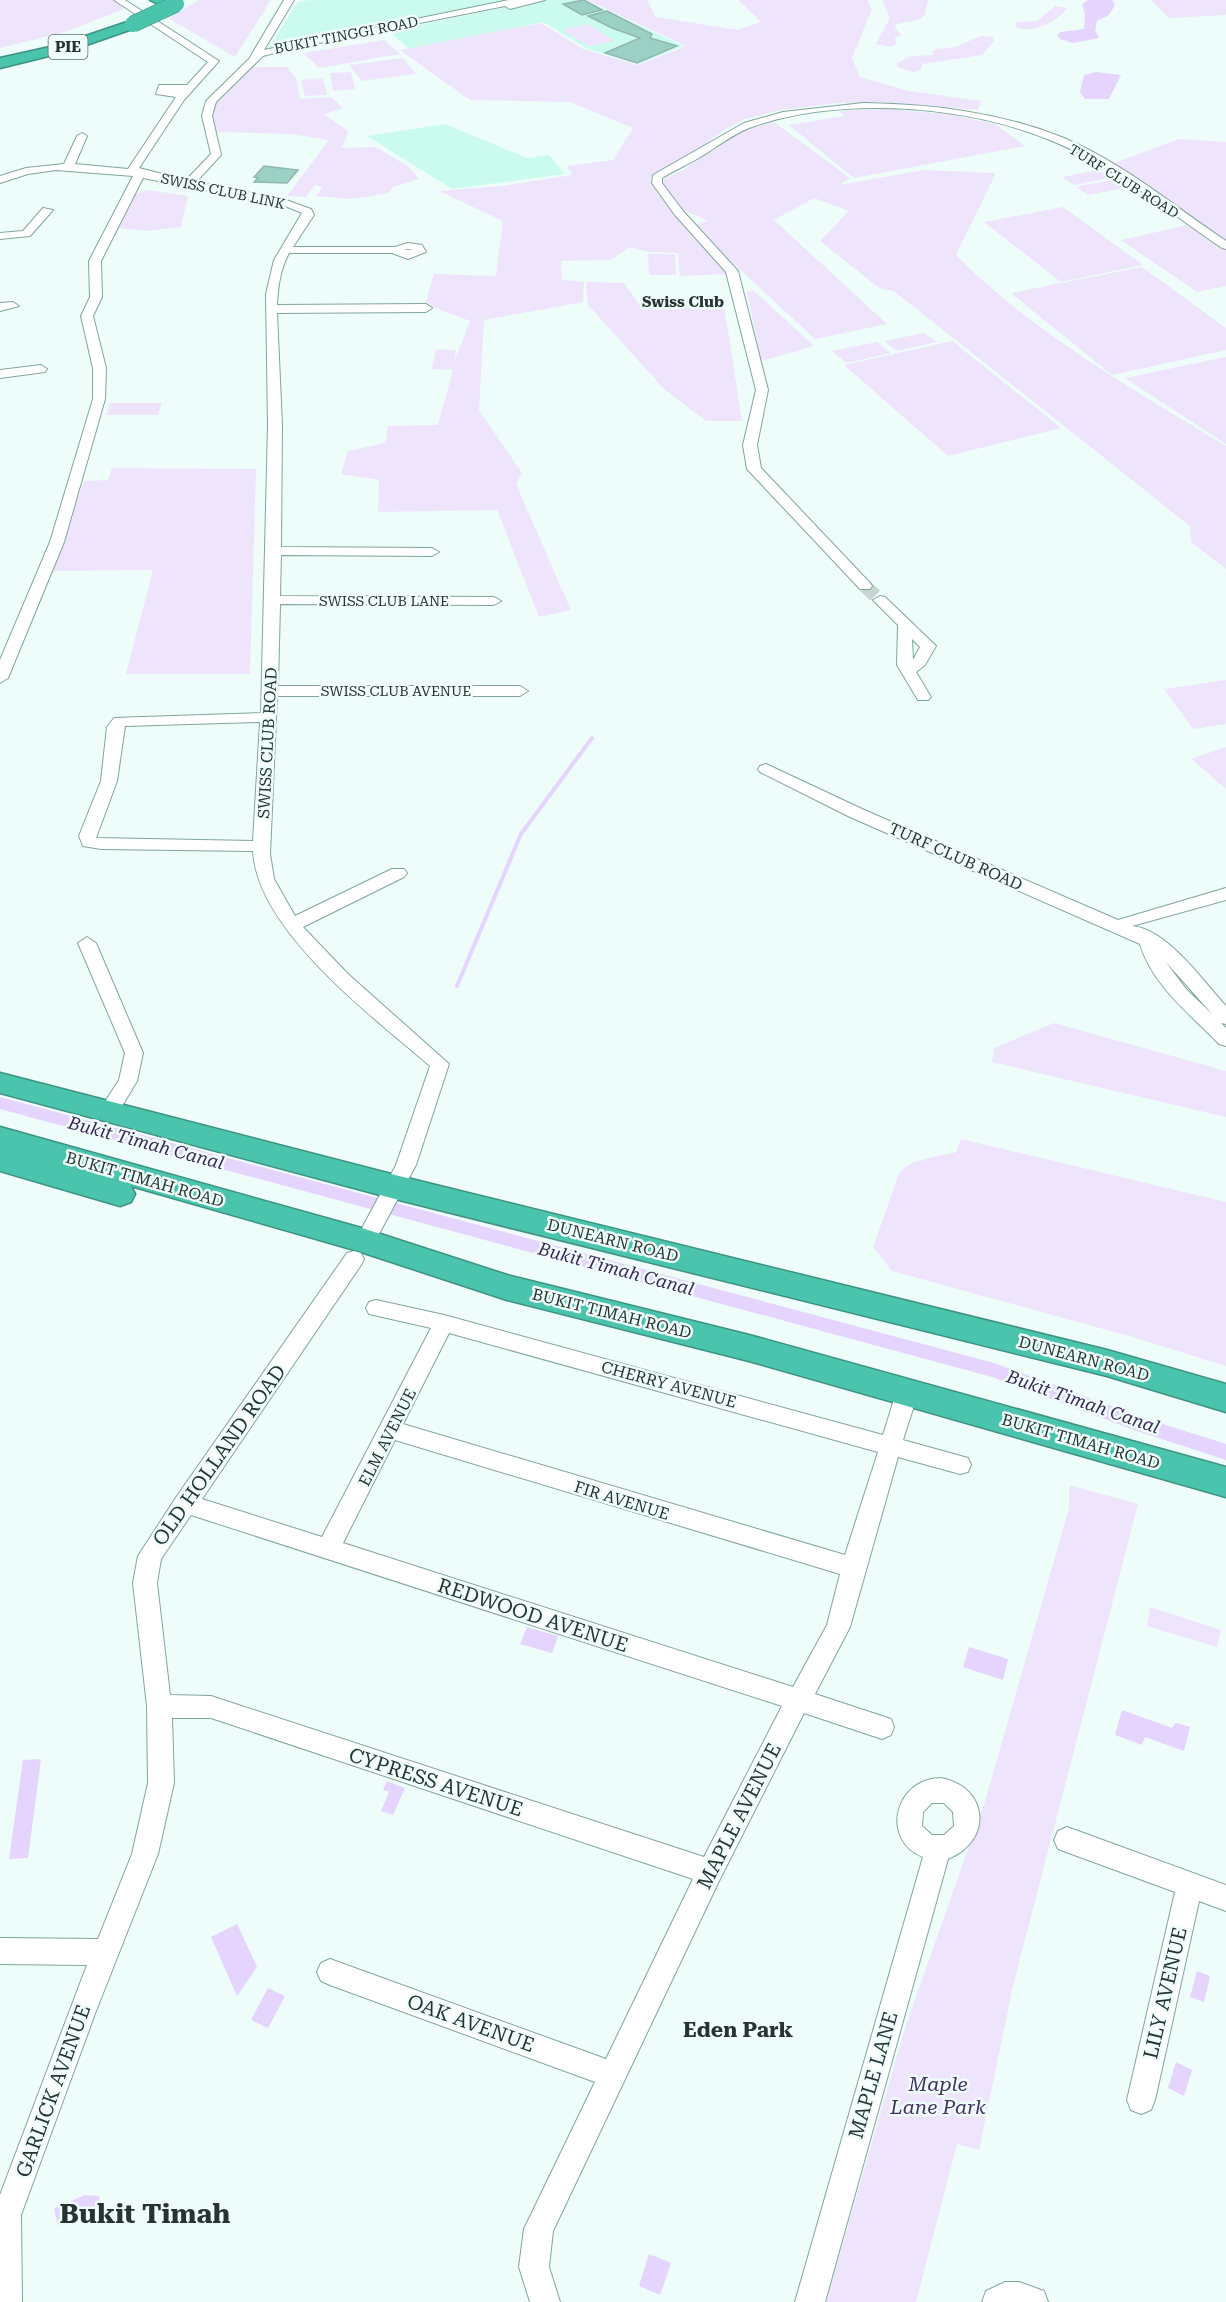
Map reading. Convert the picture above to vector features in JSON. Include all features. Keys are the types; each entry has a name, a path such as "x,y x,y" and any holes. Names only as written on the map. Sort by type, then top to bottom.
{"highway":[{"name":"PIE","path":"0,54 126,21 158,0"},
{"name":"PIE","path":"0,63 74,45 126,21 179,2"},
{"name":"DUNEARN ROAD","path":"0,1083 109,1111 392,1192 1107,1363 1226,1400"},
{"name":"BUKIT TIMAH ROAD","path":"0,1138 364,1242 619,1329 749,1348 1226,1482"},
{"path":"0,1160 364,1242"}],"street":[{"path":"0,678 57,542 102,386 100,365 87,316 96,297 95,261 140,173 133,169 187,92 214,61 119,0"},
{"path":"254,59 289,0"},
{"name":"BUKIT TINGGI ROAD","path":"188,184 216,155 207,116 211,101 260,54 281,47 523,0"},
{"path":"393,26 397,28 540,0"},
{"path":"268,35 273,43 281,47"},
{"name":"TURF CLUB ROAD","path":"865,586 754,469 749,452 762,390 732,271 667,198 657,183 657,177 711,144 750,124 785,116 844,109 899,107 940,111 980,116 1045,135 1103,165 1226,246"},
{"path":"68,167 82,136"},
{"path":"11,165 20,173"},
{"name":"SWISS CLUB LINK","path":"0,180 20,173 68,167 140,173 305,208"},
{"name":"SWISS CLUB ROAD","path":"305,208 308,214 275,271 272,309 275,423 274,551 272,691 262,846 264,877 292,925 340,974 441,1064 406,1165 392,1192"},
{"path":"0,236 26,234 47,210"},
{"path":"286,250 397,250"},
{"path":"0,307 13,306"},
{"path":"272,309 426,308"},
{"path":"0,374 41,369"},
{"path":"274,551 432,552"},
{"name":"SWISS CLUB LANE","path":"273,600 494,601"},
{"path":"880,600 928,646 920,662 908,671"},
{"path":"905,623 905,652 908,671 923,697"},
{"path":"905,652 922,641"},
{"name":"SWISS CLUB AVENUE","path":"272,691 520,691"},
{"path":"262,846 101,844 89,842 87,836 109,782 115,727 120,721 269,717"},
{"name":"TURF CLUB ROAD","path":"766,769 865,816 1148,940"},
{"path":"292,925 398,873"},
{"path":"1226,894 1126,922 1148,940 1150,957 1226,1018"},
{"path":"87,943 134,1053 128,1081 109,1111"},
{"path":"1188,988 1226,1039"},
{"name":"OLD HOLLAND ROAD","path":"104,1952 145,1854 159,1791 159,1706 145,1583 150,1556 364,1242 392,1192"},
{"name":"CHERRY AVENUE","path":"376,1308 444,1323 960,1465"},
{"name":"ELM AVENUE","path":"328,1549 444,1323"},
{"name":"MAPLE AVENUE","path":"545,2302 534,2267 539,2229 710,1872 765,1762 838,1627 853,1568 908,1393"},
{"name":"FIR AVENUE","path":"391,1430 853,1568"},
{"name":"REDWOOD AVENUE","path":"185,1503 882,1727"},
{"name":"CYPRESS AVENUE","path":"159,1706 211,1707 710,1872"},
{"path":"1067,1840 1226,1898"},
{"name":"MAPLE LANE","path":"810,2302 939,1848"},
{"name":"LILY AVENUE","path":"1141,2100 1191,1885"},
{"path":"0,1951 104,1952"},
{"name":"GARLICK AVENUE","path":"7,2302 7,2216 104,1952"},
{"name":"OAK AVENUE","path":"330,1972 612,2075"},
{"path":"997,2302 1005,2296 1016,2296 1033,2302"}],"shaded area":[{"path":"310,0 517,0 268,49 298,2"},
{"path":"542,0 585,0 683,46 638,64 588,49 543,22 409,49 389,31"},
{"path":"1088,0 1112,0 1115,5 1109,15 1097,21 1095,30 1099,38 1073,43 1060,39 1057,35 1060,32 1084,29 1085,13 1082,4"},
{"path":"1096,72 1121,75 1109,99 1085,99 1080,92 1084,75"},
{"path":"445,124 527,158 549,155 565,174 452,189 367,136"},
{"path":"527,1627 558,1636 552,1653 520,1644"},
{"path":"969,1647 1008,1659 1003,1680 963,1667"},
{"path":"1122,1710 1172,1728 1176,1723 1190,1727 1184,1751 1145,1737 1142,1745 1115,1735"},
{"path":"41,1759 28,1858 9,1859 23,1760"},
{"path":"387,1781 405,1788 393,1815 381,1811 389,1792 383,1790"},
{"path":"237,1924 257,1967 237,1996 211,1937"},
{"path":"1197,1971 1210,1976 1204,2002 1190,1997"},
{"path":"268,1988 285,1996 268,2028 251,2020"},
{"path":"1176,2062 1192,2070 1184,2096 1168,2088"},
{"path":"85,2195 99,2196 101,2208 58,2226 54,2208"},
{"path":"649,2254 671,2263 660,2295 639,2286"}],"green space":[{"path":"0,0 114,0 124,9 65,32 0,48"},
{"path":"199,0 271,0 235,57 168,18"},
{"path":"587,0 647,0 656,17 738,30 761,22 738,0 867,0 872,9 852,58 860,77 909,91 981,101 978,110 885,102 838,103 781,110 745,119 719,133 690,157 649,178 670,207 729,274 680,276 678,253 649,252 630,247 611,260 561,261 562,280 584,282 583,302 484,320 479,410 522,473 516,484 571,610 539,617 497,510 378,512 379,480 341,474 348,451 385,443 388,426 438,425 453,370 432,369 436,349 456,350 454,362 470,321 425,304 434,274 496,276 503,221 439,191 502,186 572,175 567,166 613,160 633,128 570,102 470,100 400,50 541,23 583,49 638,65 686,46"},
{"path":"882,0 928,0 925,15 918,20 896,24 895,28 902,36 895,37 896,44 891,47 876,44 890,18"},
{"path":"1151,0 1226,0 1226,15 1169,18"},
{"path":"1055,6 1067,8 1044,26 1029,29 1016,27 1015,22 1037,21"},
{"path":"588,24 615,41 589,46 562,30"},
{"path":"981,36 993,37 994,41 982,55 922,64 921,70 913,72 897,67 897,63 911,56 933,55 932,52 936,49 955,47"},
{"path":"384,40 400,54 319,68 303,53"},
{"path":"403,58 416,74 362,81 349,65"},
{"path":"252,67 288,67 296,79 300,99 331,97 343,108 324,114 349,132 341,148 376,147 409,167 419,179 393,187 389,193 352,199 316,196 323,187 315,185 306,197 287,196 329,140 292,134 216,132 210,114 217,99"},
{"path":"351,72 355,89 333,91 330,73"},
{"path":"323,78 327,95 305,96 301,80"},
{"path":"890,109 952,115 995,124 1025,146 854,178 789,125 844,116 840,111"},
{"path":"774,122 850,178 839,185 924,170 996,173 956,255 1018,310 1051,335 1120,381 1226,446 1226,569 1191,542 1190,526 894,291 879,288 820,241 849,211 814,198 774,220 887,324 815,339 692,225 708,221 681,209 661,180 686,169 712,146 744,130"},
{"path":"1179,139 1226,142 1226,242 1109,165"},
{"path":"1098,170 1110,178 1074,185 1062,177"},
{"path":"1112,180 1124,188 1088,195 1076,187"},
{"path":"149,190 188,196 181,227 146,231 119,228 134,194"},
{"path":"1063,207 1143,265 1061,282 984,222"},
{"path":"1188,225 1226,250 1226,286 1197,292 1121,240"},
{"path":"648,254 675,254 676,275 649,275"},
{"path":"1142,267 1226,328 1226,350 1112,375 1011,293"},
{"path":"586,282 624,283 642,308 724,305 742,421 706,421 665,390 588,305"},
{"path":"747,291 754,291 814,346 761,361"},
{"path":"924,333 937,342 897,351 884,341"},
{"path":"952,341 1061,428 948,456 844,365"},
{"path":"877,342 891,353 846,363 832,351"},
{"path":"1226,357 1226,444 1125,378"},
{"path":"110,403 162,403 158,415 106,415"},
{"path":"112,468 256,469 250,674 126,674 153,570 52,571 84,481 108,480"},
{"path":"1226,680 1226,724 1193,729 1164,689"},
{"path":"1226,747 1226,789 1191,759"},
{"path":"1054,1023 1226,1071 1226,1117 992,1062 994,1048"},
{"path":"961,1139 1226,1202 1226,1366 1129,1336 892,1271 873,1247 899,1174 917,1161 956,1152"},
{"name":"Maple Lane Park","path":"1069,1485 1138,1504 1013,1986 979,2150 957,2144 916,2302 826,2302 905,2028 985,1801 1069,1508"},
{"path":"1150,1607 1221,1630 1217,1647 1147,1626"}],"building":[{"path":"584,0 602,10 582,15 563,4"},
{"path":"607,11 652,34 650,38 677,46 637,63 605,53 640,38 588,16"},
{"path":"264,166 298,170 287,183 254,182 258,178 254,177"}],"waterway":[{"path":"457,986 521,834 592,738"},
{"name":"Bukit Timah Canal","path":"0,1103 994,1370 1141,1425 1226,1452"}],"tunnel":[{"path":"865,586 880,600"}],"district":[{"name":"Swiss Club","path":"683,302"},
{"name":"Eden Park","path":"738,2030"},
{"name":"Bukit Timah","path":"145,2214"}]}
